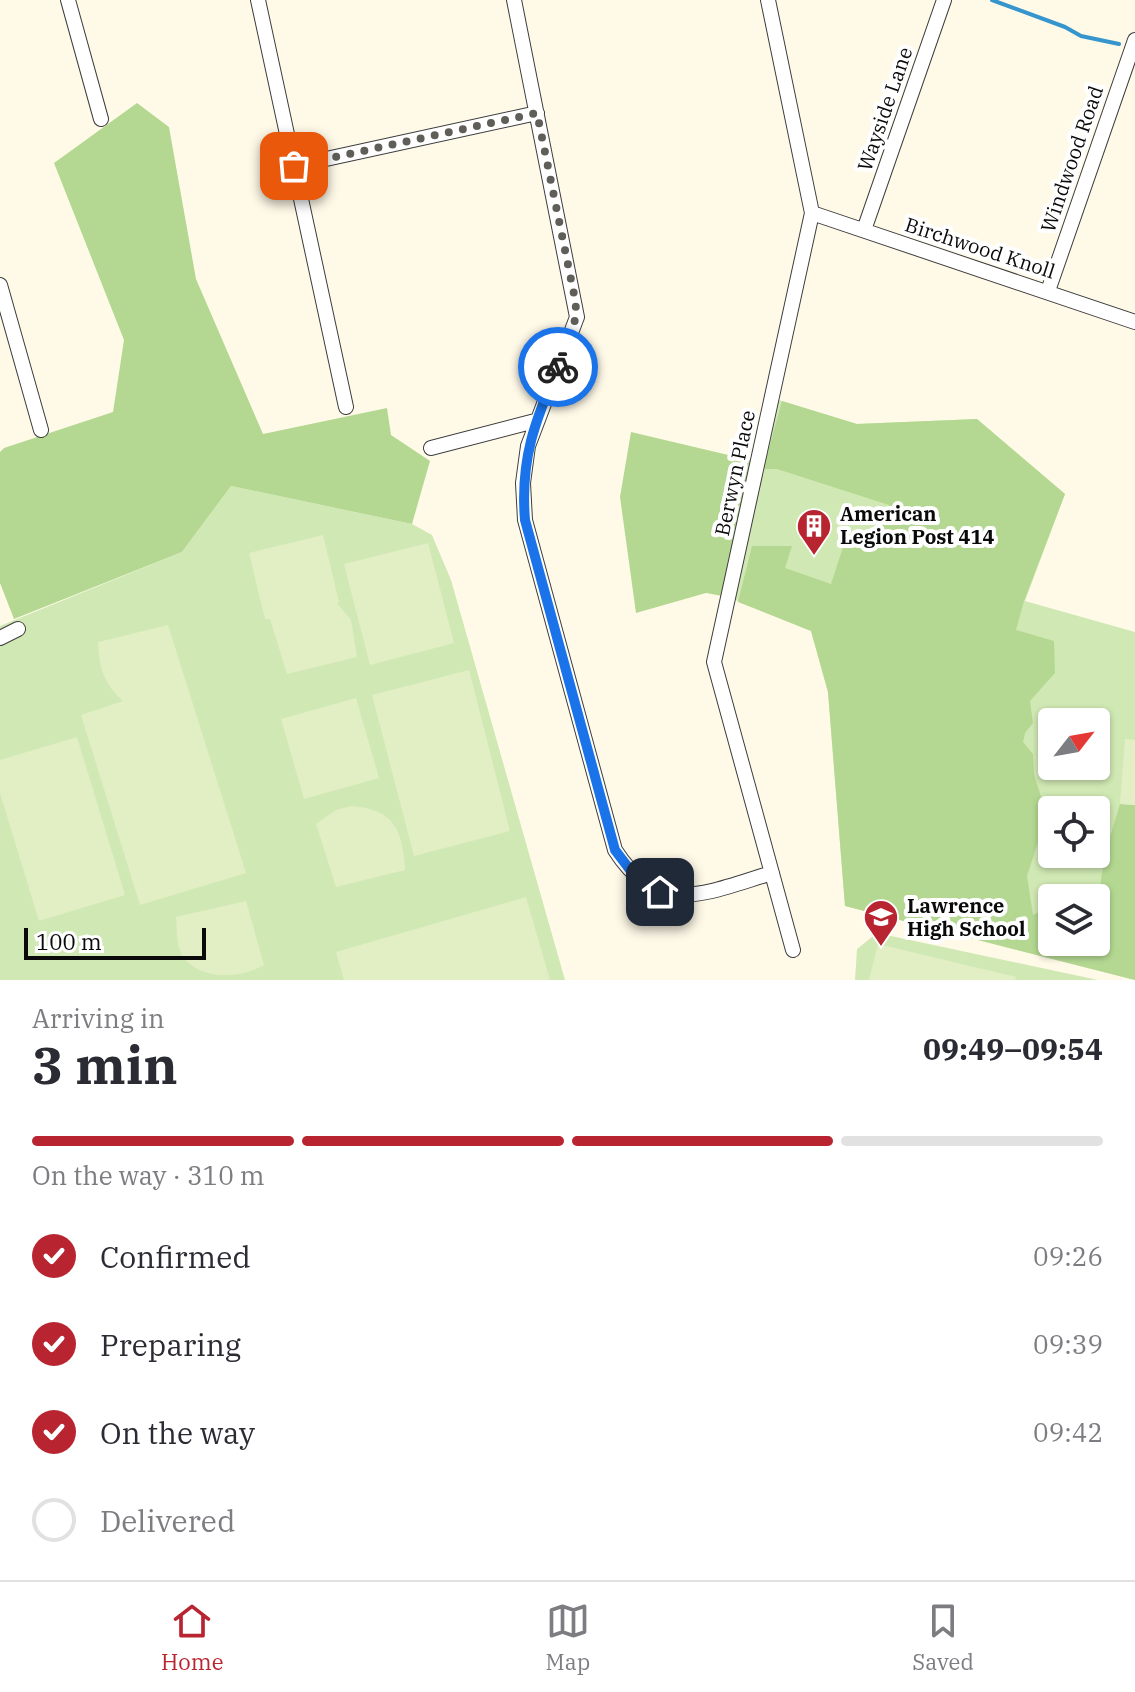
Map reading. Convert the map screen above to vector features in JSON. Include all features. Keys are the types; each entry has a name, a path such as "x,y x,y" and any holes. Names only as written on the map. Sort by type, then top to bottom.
{"street":[{"path":"68,0 101,119"},
{"path":"258,0 346,407"},
{"path":"514,0 577,317 535,421 524,470 525,520 615,850 624,864 647,885 675,896 705,893 772,873"},
{"name":"Berwyn Place","path":"768,0 812,213 714,655 715,672 791,942"},
{"name":"Wayside Lane","path":"864,230 944,0"},
{"name":"Windwood Road","path":"1048,291 1135,40"},
{"path":"294,166 537,113"},
{"name":"Birchwood Knoll","path":"812,213 1135,322"},
{"path":"0,285 41,430"},
{"path":"431,448 535,421"},
{"path":"0,638 18,629"}],"green space":[{"path":"137,103 169,127 196,279 263,434 387,408 391,435 430,461 412,524 231,486 182,552 14,619 0,583 0,452 4,448 113,412 124,340 54,163"},
{"path":"772,398 857,424 977,419 1065,494 1025,601 1135,632 1135,980 1041,956 1110,956 1110,884 1038,884 1038,955 845,906 828,692 811,631 728,597"},
{"path":"782,401 857,424 977,419 1065,494 1016,630 1054,641 1055,673 1030,701 1033,723 1025,733 1023,742 1033,754 1034,775 1041,796 1038,796 1038,842 1027,876 1033,915 1038,912 1038,955 845,906 828,692 811,631 738,602 752,546 792,546 785,568 831,584 848,532 878,541 889,505 777,469 763,469"},
{"path":"631,432 758,462 728,597 706,593 636,613 620,497"},
{"path":"231,486 412,524 432,535 451,580 565,980 0,980 0,626 182,552"},
{"path":"323,535 337,603 351,620 357,657 287,674 270,619 265,619 249,553"},
{"path":"428,543 454,643 370,665 344,564"},
{"path":"168,625 246,873 140,905 81,715 123,701 104,675 98,642"},
{"path":"469,670 510,831 414,856 372,695"},
{"path":"356,698 379,778 304,799 281,719"},
{"path":"77,737 125,895 39,921 0,793 0,760"},
{"path":"1125,739 1135,740 1135,805 1120,804"},
{"path":"1120,804 1135,805 1135,980 1041,956 1110,956 1110,884 1100,884 1103,868 1110,868 1110,837"},
{"path":"351,806 377,812 393,824 402,844 405,870 336,887 316,824 336,810"},
{"path":"526,897 550,980 344,980 336,952"},
{"path":"246,901 264,965 242,973 219,975 189,963 179,946 176,917"},
{"path":"877,933 1098,980 855,980 857,949"},
{"path":"878,944 1016,977 1015,980 869,980"}],"waterway":[{"path":"992,0 1081,36 1119,44"}],"way so far":[{"path":"294,166 537,113 576,304 574,329 558,367"}],"place":[{"name":"American Legion Post 414","path":"814,557"},
{"name":"Lawrence High School","path":"881,948"}],"route":[{"path":"558,367 528,446 523,483 527,531 615,850 634,875 660,892"}]}
